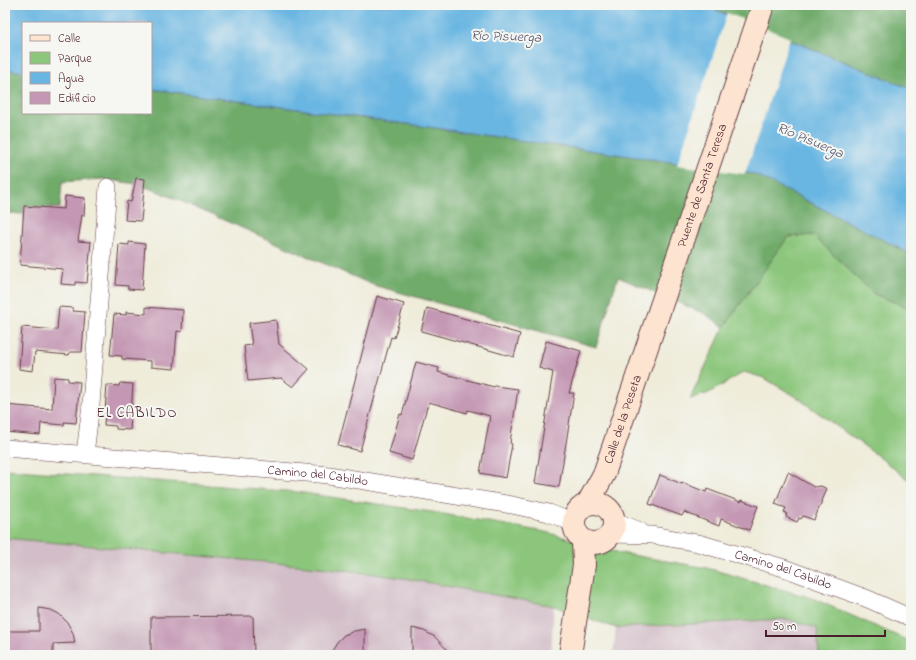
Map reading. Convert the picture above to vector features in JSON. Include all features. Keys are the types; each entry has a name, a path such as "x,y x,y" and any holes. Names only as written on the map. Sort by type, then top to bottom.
{"main road":[{"name":"Puente de Santa Teresa","path":"641,364 763,5"},
{"name":"Calle de la Peseta","path":"593,523 604,474 641,364"},
{"path":"570,655 584,565 593,523"}],"street":[{"path":"85,454 91,404 108,187"},
{"name":"Camino del Cabildo","path":"5,448 329,475 512,505 593,523 698,543 784,568 868,599 911,618"}],"shaded area":[{"path":"5,538 330,568 403,578 554,606 551,655 5,655"},
{"path":"786,619 817,628 819,655 613,655 616,628"}],"green space":[{"path":"703,5 911,5 911,89"},
{"path":"5,69 22,72 22,114 152,114 152,89 754,174 911,254 911,309 874,294 813,235 788,237 724,327 705,314 618,277 596,347 373,285 157,191 136,184 103,179 62,182 60,208 24,206 23,214 5,213"},
{"path":"813,235 874,294 911,309 911,482 878,456 795,396 764,378 744,372 709,393 690,399 724,327 788,237"},
{"path":"5,469 297,492 432,512 545,532 620,553 707,568 812,598 911,642 911,655 819,655 817,628 786,619 616,628 554,606 403,578 330,568 5,538"}],"water":[{"name":"Río Pisuerga","path":"5,5 703,5 911,89 911,254 754,174 152,89 152,22 22,22 22,72 5,69"}],"pier":[{"path":"727,13 790,38 745,174 677,165"}],"building":[{"path":"136,178 145,179 141,221 125,220 127,201 131,202"},
{"path":"65,196 85,198 84,216 82,215 78,241 91,242 87,283 75,282 75,285 61,284 63,269 20,265 24,206 64,209"},
{"path":"129,242 145,244 142,290 128,289 128,286 116,285 119,244 129,245"},
{"path":"377,296 404,304 394,338 391,337 360,451 338,445"},
{"path":"59,307 73,308 73,311 85,312 82,352 70,352 69,355 35,352 33,371 19,369 22,327 57,330"},
{"path":"146,307 183,310 182,332 177,331 174,369 151,367 151,361 122,359 122,356 110,355 114,314 126,315 126,312 146,314"},
{"path":"427,308 520,334 514,357 421,331"},
{"path":"276,320 279,344 309,369 293,387 281,378 248,381 244,346 252,345 249,323"},
{"path":"546,341 581,351 569,393 574,393 559,487 535,483 553,372 539,368"},
{"path":"416,362 439,368 438,372 494,387 518,389 510,443 512,444 506,478 480,473 490,416 468,410 467,413 429,402 412,460 389,453 400,414 402,415"},
{"path":"54,377 68,378 68,381 80,382 76,423 64,422 64,425 41,423 40,435 5,432 5,405 52,409"},
{"path":"120,383 133,384 130,430 116,429 116,426 104,425 107,385 119,386"},
{"path":"788,472 814,487 821,486 827,489 814,520 803,516 801,519 799,518 797,522 786,517 787,513 784,512 786,508 775,504"},
{"path":"660,475 706,492 707,489 741,502 741,500 758,506 749,530 721,519 719,526 684,512 682,516 649,504"},
{"path":"39,608 51,610 59,614 67,622 73,633 75,643 53,644 53,655 5,655 5,631 39,631"},
{"path":"253,616 254,655 151,655 151,617"},
{"path":"412,628 424,631 435,637 452,655 412,655"},
{"path":"365,629 365,655 329,655 337,642 344,635"}],"district":[{"name":"EL CABILDO","path":"137,413"}]}
